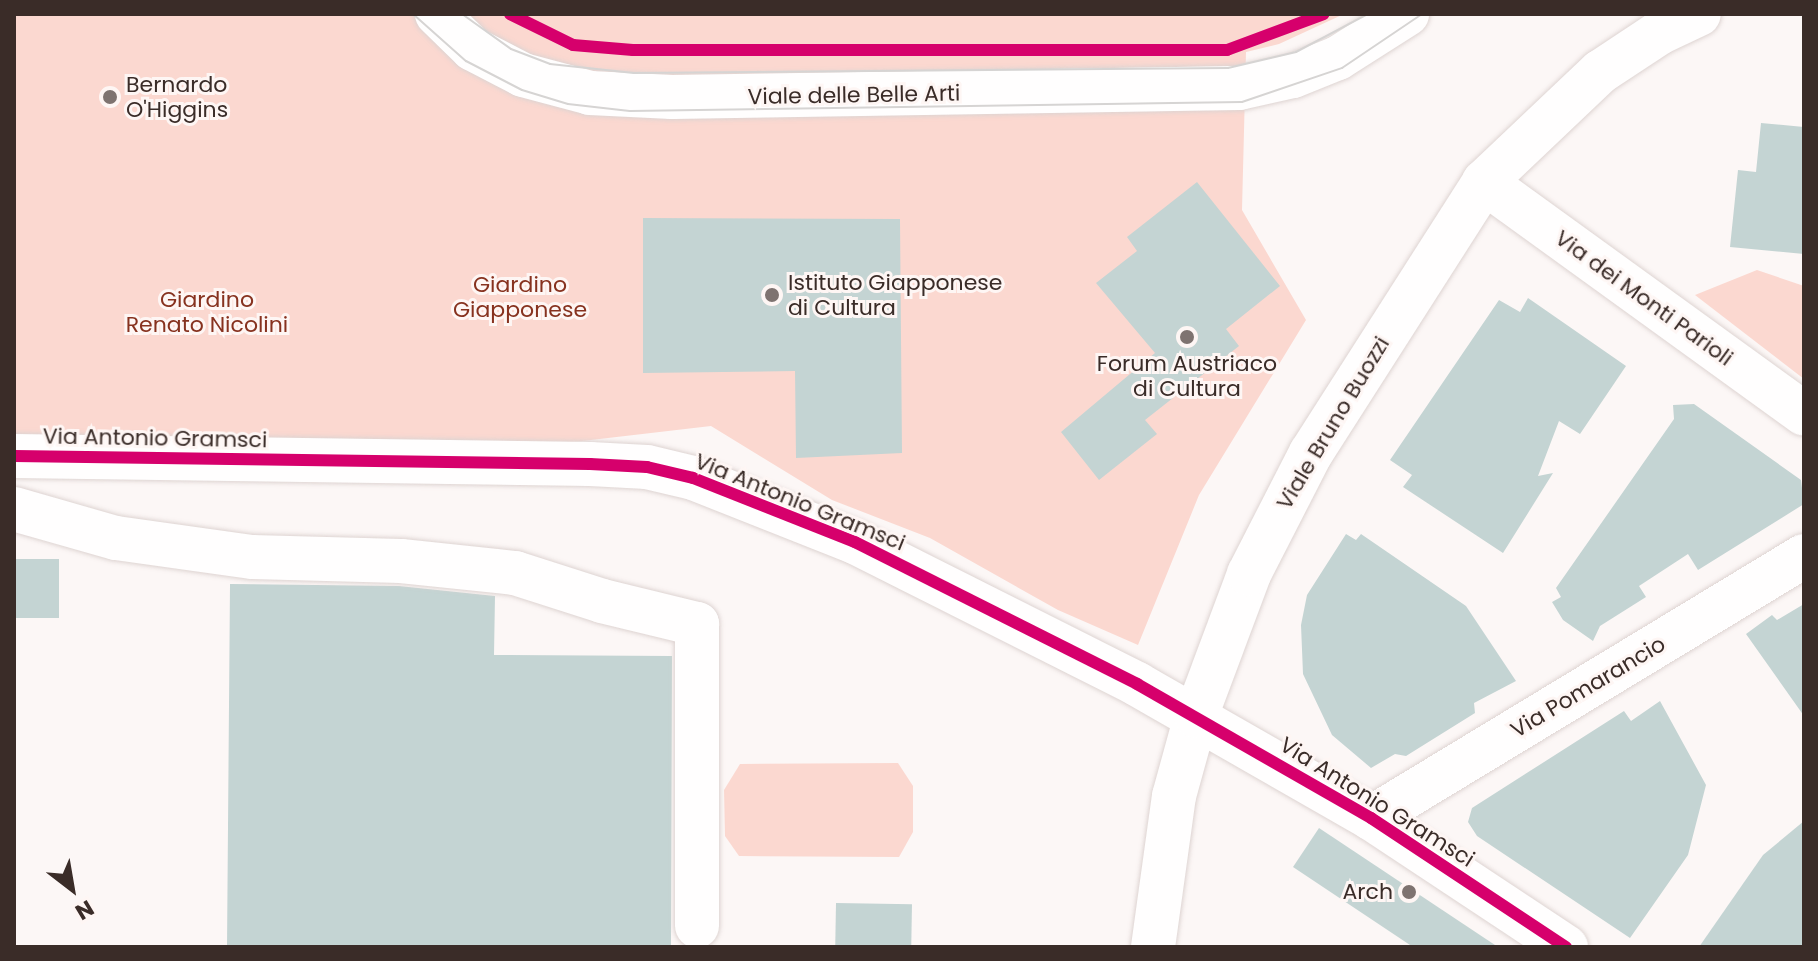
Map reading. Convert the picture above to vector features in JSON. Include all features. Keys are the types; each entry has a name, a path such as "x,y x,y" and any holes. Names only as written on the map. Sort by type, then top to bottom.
{"street":[{"name":"Viale delle Belle Arti","path":"437,14 473,49 504,66 544,82 613,96 1222,90 1293,76 1352,51 1407,14"},
{"name":"Viale Bruno Buozzi","path":"1153,947 1174,796 1196,716 1249,574 1311,453 1484,182 1526,137 1600,72 1699,14"},
{"name":"Via dei Monti Parioli","path":"1484,182 1804,414"},
{"name":"Via Antonio Gramsci","path":"14,456 590,464 662,469 855,542 1196,716 1371,818 1566,947"},
{"path":"14,509 116,538 252,557 487,568 697,624 697,926"},
{"name":"Via Pomarancio","path":"1371,818 1804,556"}],"green space":[{"path":"14,14 1344,14 1279,44 1246,52 1242,210 1306,320 1199,495 1138,645 1058,610 930,538 832,500 711,426 548,445 14,439"},
{"path":"1757,270 1804,286 1804,379 1695,295"},
{"path":"898,763 913,786 913,832 899,857 739,856 725,836 724,790 740,764"}],"building":[{"path":"1761,123 1804,127 1804,254 1730,247 1738,170 1756,172"},
{"name":"Forum Austriaco di Cultura","path":"1197,182 1280,286 1226,329 1239,346 1145,420 1157,434 1099,480 1061,432 1155,353 1096,283 1137,251 1127,237"},
{"name":"Istituto Giapponese di Cultura","path":"643,218 900,219 902,453 796,458 795,371 643,373"},
{"path":"1528,298 1626,366 1580,434 1559,421 1538,476 1553,473 1503,553 1403,487 1412,475 1390,460 1499,300 1520,312"},
{"path":"1694,404 1801,480 1804,504 1698,570 1688,554 1639,586 1646,597 1600,626 1593,641 1563,620 1552,602 1561,597 1556,588 1674,419 1673,405"},
{"path":"1346,534 1356,540 1361,534 1466,606 1516,681 1474,703 1475,713 1406,756 1395,754 1371,768 1332,735 1303,674 1301,625 1307,595"},
{"path":"14,559 59,559 59,618 14,618"},
{"path":"230,584 399,586 495,596 494,655 672,656 671,947 227,947"},
{"path":"1804,604 1804,716 1746,634 1772,615 1777,620"},
{"path":"1660,701 1706,785 1688,855 1630,938 1477,836 1468,822 1472,808 1624,711 1631,721"},
{"path":"1804,821 1804,947 1699,947 1763,855"},
{"path":"1319,828 1498,947 1413,947 1293,867"},
{"path":"836,903 912,904 911,947 835,947"}],"tram line":[{"path":"413,14 466,61 522,90 568,104 630,111 1242,102 1342,68 1422,14"},
{"path":"462,14 511,49 550,64 634,73 1228,68 1296,52 1368,14"}],"cycle path":[{"path":"510,14 573,45 633,50 1227,50 1324,14"},
{"path":"14,456 590,464 647,467 693,478 855,542 1137,684 1371,818 1566,947"}],"place":[{"name":"Bernardo O'Higgins","path":"110,97"},
{"name":"Istituto Giapponese di Cultura","path":"772,295"},
{"name":"Forum Austriaco di Cultura","path":"1187,337"},
{"name":"Arch","path":"1409,892"}],"park label":[{"name":"Giardino Giapponese","path":"520,296"},
{"name":"Giardino Renato Nicolini","path":"207,312"}]}
